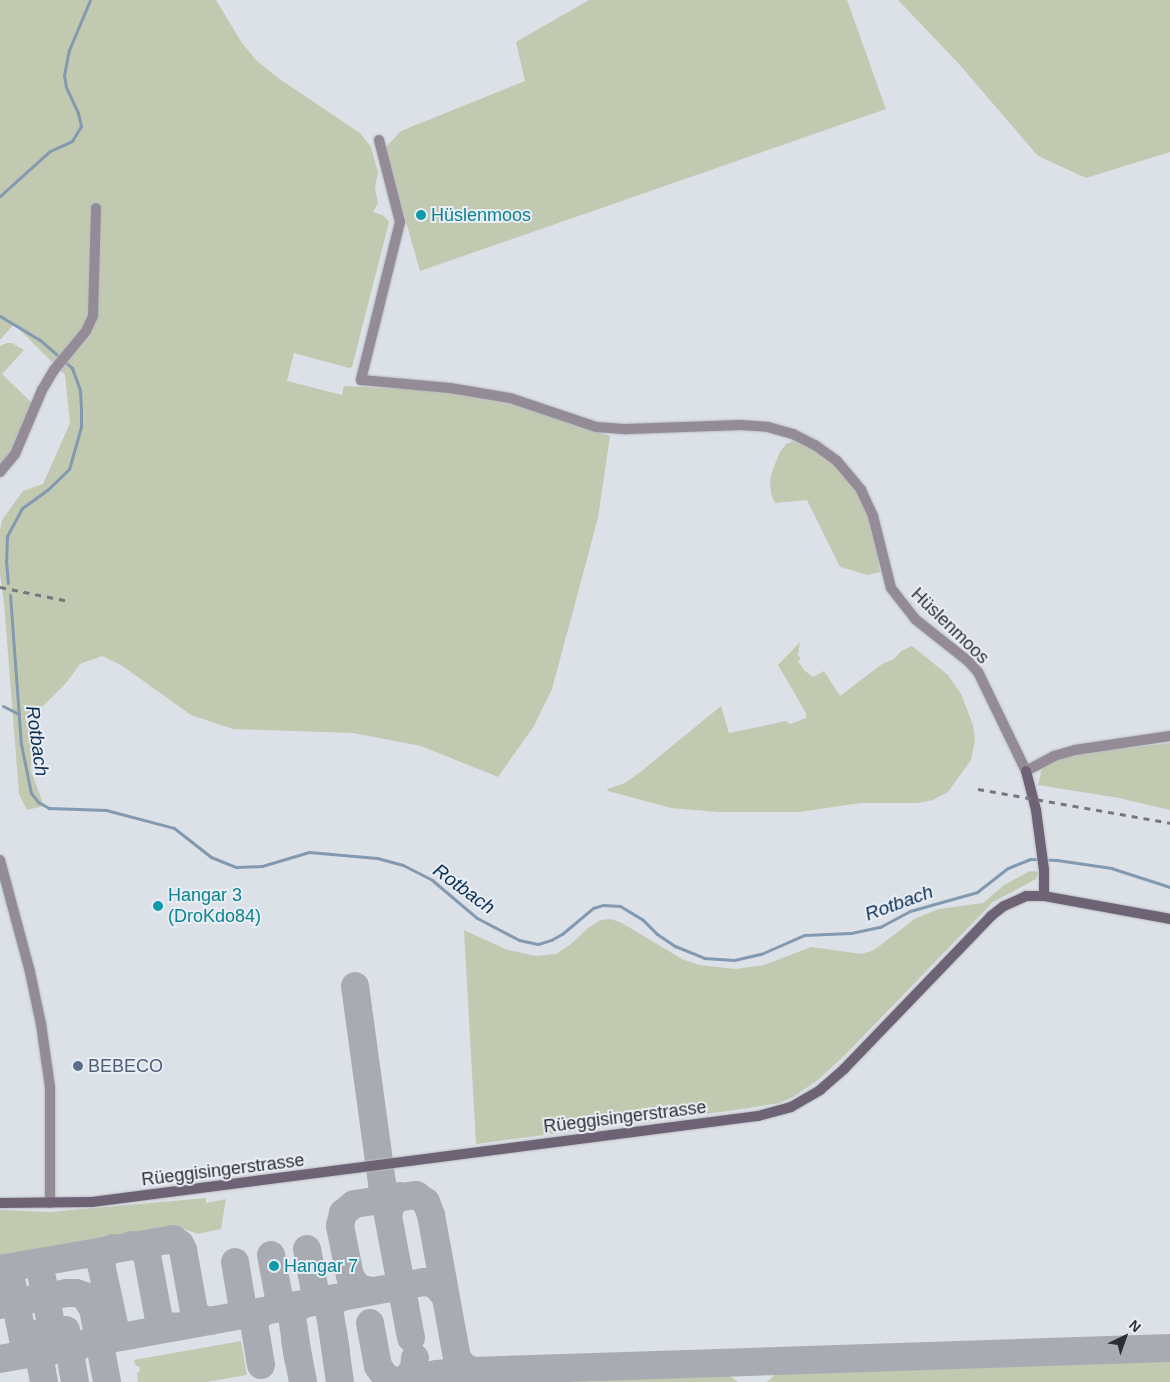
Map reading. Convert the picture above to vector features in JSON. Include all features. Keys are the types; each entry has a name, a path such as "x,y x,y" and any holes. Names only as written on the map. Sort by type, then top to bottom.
{"main road":[{"name":"Hüslenmoos","path":"1026,770 1033,794 1041,846 1044,870 1044,896"},
{"name":"Rüeggisingerstrasse","path":"0,1203 92,1202 758,1116 791,1107 820,1090 844,1069 991,916 1004,906 1026,896 1044,896 1170,918"}],"street":[{"name":"Hüslenmoos","path":"379,140 400,222 360,380 450,388 510,398 596,427 627,429 741,425 768,427 793,434 815,445 837,461 861,490 873,516 891,588 915,619 968,661 978,672 1026,770"},
{"path":"0,472 15,454 42,390 55,369 90,324 95,308 96,208"},
{"path":"1026,770 1054,756 1075,750 1170,736"},
{"path":"0,860 30,972 41,1024 50,1087 50,1203"}],"green space":[{"path":"0,0 216,0 242,43 256,60 278,78 360,133 371,147 378,172 375,189 378,203 373,212 384,216 389,222 352,367 349,368 294,353 287,381 342,395 344,386 445,391 495,399 610,436 598,518 552,689 534,726 498,777 421,746 353,733 233,729 191,715 121,665 102,656 80,664 66,683 40,709 32,724 31,771 44,806 27,810 19,794 0,574 0,531 2,520 23,491 43,484 70,423 65,375 14,324 0,340"},
{"path":"589,0 847,0 886,109 420,271 386,147 401,131 525,81 516,42"},
{"path":"898,0 1170,0 1170,152 1086,178 1038,156 959,64"},
{"path":"12,343 24,350 2,374 32,403 7,457 0,464 0,346"},
{"path":"794,441 816,451 838,467 852,485 864,505 874,533 880,572 868,575 840,567 807,500 775,503 771,494 770,481 773,469 780,452 786,444"},
{"path":"800,642 798,655 801,659 798,661 804,670 813,677 824,671 840,696 882,664 894,659 901,651 912,646 948,675 961,694 973,725 975,741 971,760 948,792 933,800 918,803 861,803 799,812 718,812 671,808 608,791 607,789 625,783 639,773 721,706 729,733 786,721 790,724 806,718 806,713 778,665"},
{"path":"1170,743 1170,810 1119,798 1038,785 1042,768 1067,755"},
{"path":"1030,871 1038,872 1036,879 993,902 845,1055 818,1080 793,1097 779,1103 736,1110 476,1144 464,930 505,949 535,956 556,954 571,944 588,928 601,920 611,919 622,923 682,959 699,965 736,969 764,965 811,947 862,954 874,950 916,918 939,909 983,903 1004,885"},
{"path":"206,1198 206,1203 226,1199 221,1229 198,1234 181,1228 0,1260 0,1210 50,1212"},
{"path":"241,1341 247,1375 206,1382 138,1382 137,1372 140,1371 139,1366 136,1366 134,1360"},
{"path":"1170,1356 1170,1382 767,1382 779,1371 790,1368"},
{"path":"717,1371 728,1374 738,1382 556,1382 566,1376"}],"waterway":[{"name":"Rotbach","path":"0,196 50,151 72,141 81,126 78,113 66,87 64,75 69,50 90,0"},
{"name":"Rotbach","path":"0,316 40,340 72,368 80,390 81,408 81,427 69,469 47,490 22,508 7,536 6,561 8,583"},
{"name":"Rotbach","path":"10,595 21,744 31,793 38,802 49,808 106,810 174,828 211,857 236,867 262,866 309,852 377,858 403,865 432,880 477,918 519,940 538,944 551,940 562,934 593,908 603,905 620,906 642,919 657,934 675,946 704,958 734,960 761,954 804,935 851,933 880,927 910,911 977,892 1008,868 1030,859 1057,860 1111,868 1170,887"},
{"path":"3,706 19,714"}],"taxiway":[{"path":"355,986 382,1183 385,1194 392,1197"},
{"path":"372,1291 358,1288 350,1276 340,1226 343,1213 354,1204 416,1195 426,1202 431,1215 457,1358 464,1367 474,1371"},
{"path":"400,1196 391,1204 388,1216 411,1338"},
{"path":"0,1269 173,1239 180,1244 183,1250 194,1311 201,1319 211,1321"},
{"path":"131,1245 140,1247 147,1255 159,1320 164,1325 175,1327"},
{"path":"113,1248 105,1253 101,1264 115,1329"},
{"path":"307,1249 317,1302"},
{"path":"271,1255 281,1308"},
{"path":"235,1262 244,1315"},
{"path":"42,1278 54,1339 62,1346 78,1347"},
{"path":"0,1359 424,1282 435,1284 445,1296"},
{"path":"12,1284 24,1344 34,1352 48,1353"},
{"path":"0,1305 67,1293 85,1296 93,1309 107,1382"},
{"path":"336,1351 329,1309 335,1300 343,1297"},
{"path":"298,1358 292,1316 295,1309 304,1304"},
{"path":"261,1365 254,1323 257,1317 265,1311"},
{"path":"370,1323 378,1366 386,1378 395,1381 406,1379 414,1369 415,1358"},
{"path":"66,1330 75,1382"},
{"path":"333,1333 340,1382"},
{"path":"35,1334 44,1382"},
{"path":"295,1340 303,1382"},
{"path":"396,1382 437,1374 474,1371 1170,1348"}],"railway":[{"path":"0,587 69,601"},
{"path":"978,789 1170,823"}],"place":[{"name":"Hüslenmoos","path":"421,215"},
{"name":"Hangar 3 (DroKdo84)","path":"158,906"},
{"name":"BEBECO","path":"78,1066"},
{"name":"Hangar 7","path":"274,1266"}]}
